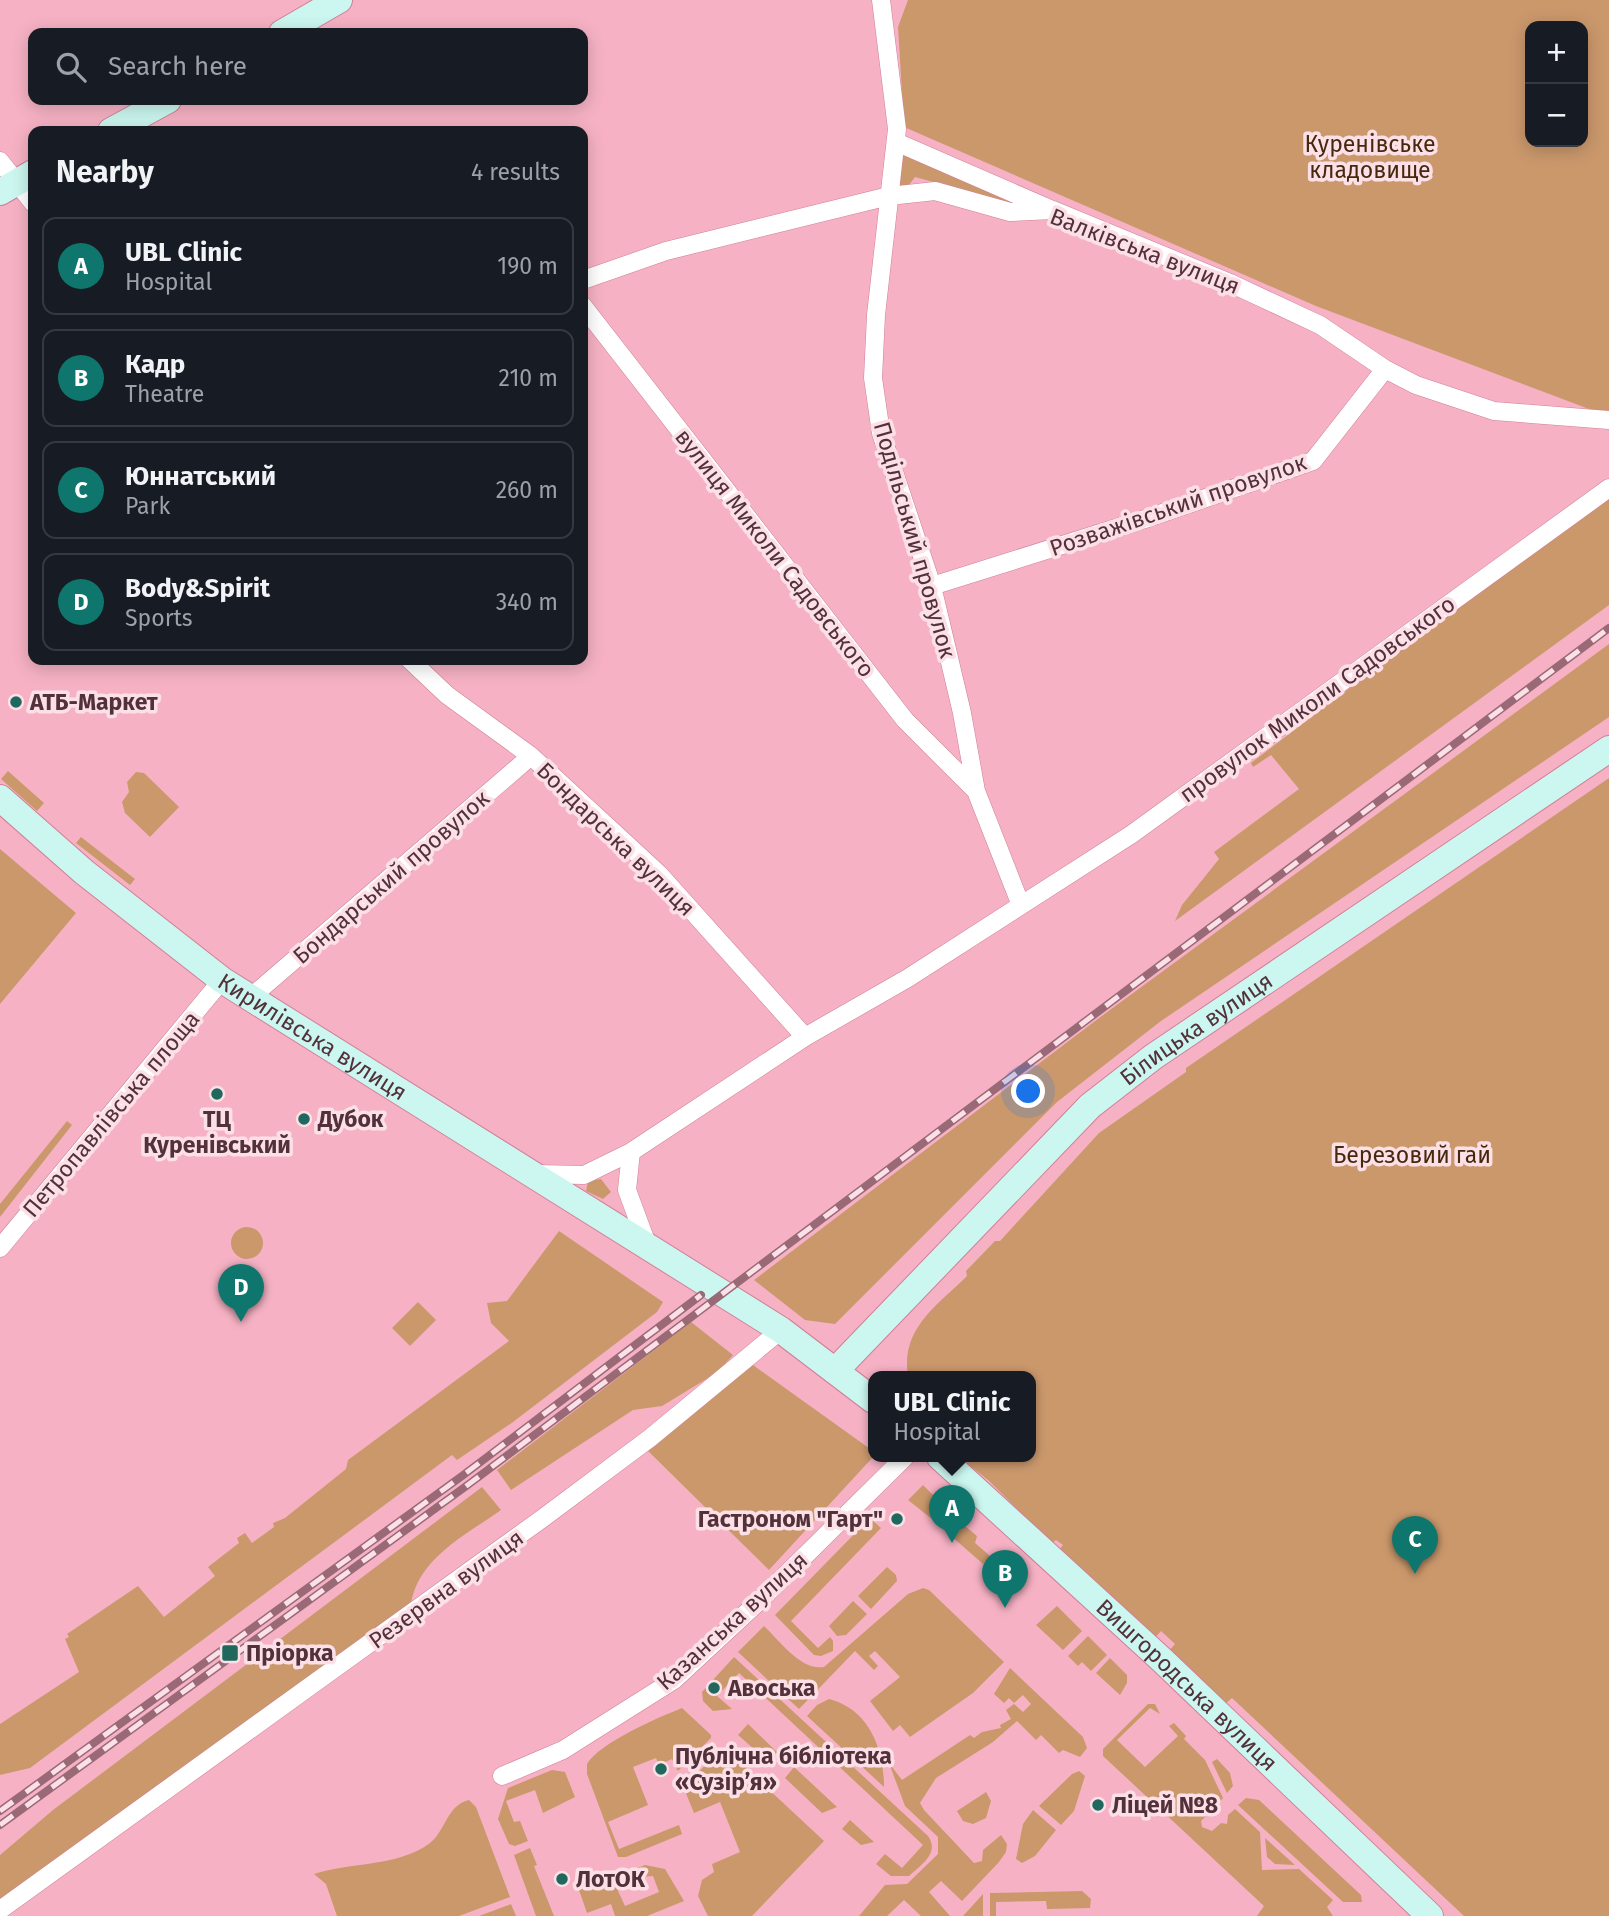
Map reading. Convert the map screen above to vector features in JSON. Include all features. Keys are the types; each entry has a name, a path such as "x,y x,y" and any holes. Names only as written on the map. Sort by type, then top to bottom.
{"main road":[{"path":"291,28 339,0"},
{"path":"120,126 159,105"},
{"name":"Білицька вулиця","path":"835,1371 1090,1106 1153,1057 1609,750"},
{"name":"Кирилівська вулиця","path":"0,799 84,872 222,980 647,1244"},
{"path":"647,1244 781,1330 868,1396"},
{"name":"Вишгородська вулиця","path":"945,1462 1162,1660 1416,1911"}],"street":[{"name":"Подільський провулок","path":"881,0 896,142 876,315 873,377 885,447 932,586 962,713 976,791 1020,903"},
{"path":"896,142 1053,210"},
{"path":"0,161 28,196"},
{"name":"Валківська вулиця","path":"588,278 666,251 889,196 935,191 1010,212 1053,210 1230,283 1320,325 1385,369 1416,385 1494,411 1609,420"},
{"name":"вулиця Миколи Садовського","path":"588,312 905,720 976,791"},
{"name":"Розважівський провулок","path":"932,586 1146,519 1313,461 1385,369"},
{"name":"провулок Миколи Садовського","path":"1020,903 1132,834 1609,488"},
{"name":"Бондарська вулиця","path":"415,665 447,695 531,756 659,874 805,1037"},
{"name":"Бондарський провулок","path":"250,998 531,756"},
{"path":"531,1174 584,1175 631,1152 805,1037 908,978 1020,903"},
{"name":"Петропавлівська площа","path":"0,1248 222,980"},
{"path":"631,1152 628,1190 647,1244"},
{"name":"Резервна вулиця","path":"0,1910 543,1518 650,1438 781,1330"},
{"name":"Казанська вулиця","path":"502,1776 563,1750 674,1680 758,1602 900,1462"}],"green space":[{"name":"Куренівське кладовище","path":"908,0 1609,0 1609,413 1605,415 1316,306 904,127 898,27"},
{"path":"907,152 1019,201 1017,205 915,177 906,189 898,188 899,155"},
{"path":"1609,492 1609,605 1175,921 1182,905 1219,859 1214,852 1299,789 1271,755 1253,767 1251,763"},
{"path":"1609,644 1609,717 1161,1021 1057,1102 835,1324 805,1320 754,1280 1099,1018"},
{"path":"8,771 44,803 37,811 1,779"},
{"path":"136,772 144,773 179,807 150,837 125,813 122,802 129,792 127,782"},
{"name":"Березовий гай","path":"1609,778 1609,1916 1464,1916 1232,1698 1224,1705 1166,1654 1175,1644 1161,1631 1153,1640 1059,1550 1063,1545 1056,1540 1052,1543 988,1480 965,1462 1036,1462 1036,1371 908,1371 910,1345 916,1331 933,1308 967,1276 966,1271 995,1241 1000,1241 1099,1133 1186,1072 1186,1068"},
{"path":"81,837 135,879 130,885 76,843"},
{"path":"0,849 76,913 0,1004"},
{"path":"67,1121 72,1125 0,1217 0,1204"},
{"path":"601,1179 611,1192 603,1199 586,1191 588,1181"},
{"path":"247,1227 258,1232 263,1243 258,1254 247,1259 236,1254 231,1243 236,1232"},
{"path":"559,1231 663,1302 657,1312 513,1422 457,1460 452,1455 30,1768 0,1775 0,1724 79,1672 65,1639 69,1637 67,1634 138,1586 164,1617 215,1576 208,1567 239,1543 237,1538 245,1533 252,1543 274,1527 273,1523 285,1518 346,1469 348,1460 509,1341 491,1323 487,1303 507,1301"},
{"path":"418,1302 436,1320 410,1346 392,1328"},
{"path":"691,1322 733,1355 718,1372 662,1406 633,1410 511,1490 497,1470"},
{"path":"753,1365 868,1447 868,1462 769,1570 645,1448"},
{"path":"923,1485 949,1511 937,1523 908,1500"},
{"path":"482,1487 501,1510 433,1561 415,1588 411,1604 0,1903 0,1855 53,1810"},
{"path":"953,1516 977,1536 975,1543 990,1556 983,1564 942,1528"},
{"path":"870,1518 881,1528 791,1621 818,1648 830,1637 833,1641 833,1651 821,1656 814,1655 775,1615"},
{"path":"887,1567 896,1575 897,1581 871,1609 858,1596"},
{"path":"923,1588 929,1590 1004,1662 973,1693 910,1737 900,1725 893,1731 870,1701 900,1677 875,1651 869,1656 878,1666 874,1670 855,1651 799,1709 738,1652 764,1626 799,1660 815,1667 824,1667 908,1594"},
{"path":"853,1601 867,1614 846,1635 837,1636 829,1626"},
{"path":"1057,1606 1082,1631 1063,1650 1036,1625"},
{"path":"1088,1636 1107,1655 1091,1671 1082,1662 1078,1666 1068,1656"},
{"path":"734,1657 928,1836 932,1848 928,1858 909,1876 891,1876 876,1864 885,1854 902,1868 923,1845 739,1673 717,1696 732,1709 713,1711 703,1701 702,1692"},
{"path":"1110,1658 1127,1675 1127,1683 1120,1695 1096,1673"},
{"path":"1010,1668 1083,1737 1087,1748 1080,1757 1063,1750 1059,1753 1041,1735 1036,1740 1017,1721 993,1742 936,1778 920,1803 974,1863 982,1861 983,1850 1001,1835 1007,1844 1006,1852 962,1901 941,1881 929,1892 950,1916 921,1916 904,1900 887,1916 859,1916 885,1885 907,1884 938,1854 938,1837 905,1806 889,1763 902,1780 970,1735 974,1738 982,1732 1001,1728 1000,1725 1011,1719 1006,1710 1014,1704 1023,1712 1031,1704 1023,1695 1014,1703 1009,1698 1004,1703 994,1694"},
{"path":"829,1699 854,1712 872,1732 881,1759 884,1787 807,1716 817,1705"},
{"path":"1148,1704 1155,1704 1160,1714 1150,1708 1117,1740 1145,1767 1178,1736 1169,1726 1174,1723 1186,1736 1184,1739 1205,1760 1223,1798 1217,1804 1207,1805 1209,1813 1201,1821 1202,1827 1212,1831 1221,1823 1227,1824 1228,1815 1235,1809 1260,1832 1262,1870 1299,1869 1333,1900 1327,1907 1333,1916 1257,1916 1264,1906 1103,1756 1103,1749"},
{"path":"682,1708 711,1738 678,1771 672,1759 659,1765 656,1758 633,1767 648,1805 608,1822 619,1849 679,1825 682,1834 626,1857 618,1857 587,1774 587,1764 616,1739"},
{"path":"748,1724 778,1753 763,1757 738,1735"},
{"path":"721,1751 729,1751 765,1784 753,1793 765,1786 824,1841 752,1916 708,1916 698,1896 702,1880 714,1872 712,1864 740,1852 720,1802 694,1813 683,1786"},
{"path":"1217,1759 1230,1773 1233,1786 1227,1793 1212,1762"},
{"path":"794,1767 837,1807 822,1813 785,1778"},
{"path":"552,1770 565,1772 575,1797 543,1813 535,1790 506,1801 514,1822 520,1821 528,1841 515,1846 509,1844 498,1819 508,1788"},
{"path":"1079,1771 1085,1776 1074,1811 1061,1825 1039,1806 1072,1774"},
{"path":"986,1792 991,1801 986,1818 973,1824 963,1821 957,1811"},
{"path":"1246,1798 1259,1800 1361,1895 1362,1902 1343,1902 1238,1805"},
{"path":"469,1800 476,1807 510,1897 459,1916 337,1916 326,1884 314,1874 389,1860 417,1851 435,1838 456,1807"},
{"path":"1033,1810 1056,1830 1035,1856 1022,1863 1016,1859 1023,1824"},
{"path":"850,1820 874,1842 861,1845 842,1829"},
{"path":"1265,1838 1295,1865 1275,1864 1267,1857"},
{"path":"530,1848 537,1865 534,1866 554,1916 536,1916 514,1855"},
{"path":"645,1865 665,1869 684,1901 647,1916 615,1916 611,1904 587,1913 579,1890 612,1878 625,1906 659,1892 653,1876 628,1878 626,1873"},
{"path":"1082,1891 1091,1899 1090,1908 1047,1909 1046,1901 996,1902 996,1916 990,1916 990,1893"},
{"path":"983,1894 983,1916 963,1916"},
{"path":"511,1904 516,1916 479,1916"}],"railway":[{"path":"0,1825 469,1484 1609,628"},
{"path":"0,1811 462,1476 701,1295"}],"place":[{"name":"АТБ-Маркет","path":"16,702"},
{"name":"ТЦ Куренівський","path":"217,1094"},
{"name":"Дубок","path":"304,1119"},
{"name":"Body&Spirit","path":"241,1322"},
{"name":"Гастроном \"Гарт\"","path":"897,1519"},
{"name":"UBL Clinic","path":"952,1543"},
{"name":"Юннатський","path":"1415,1574"},
{"name":"Кадр","path":"1005,1608"},
{"name":"Пріорка","path":"230,1653"},
{"name":"Авоська","path":"714,1688"},
{"name":"Публічна бібліотека «Сузір’я»","path":"661,1769"},
{"name":"Ліцей №8","path":"1098,1805"},
{"name":"ЛотОК","path":"562,1879"}]}
